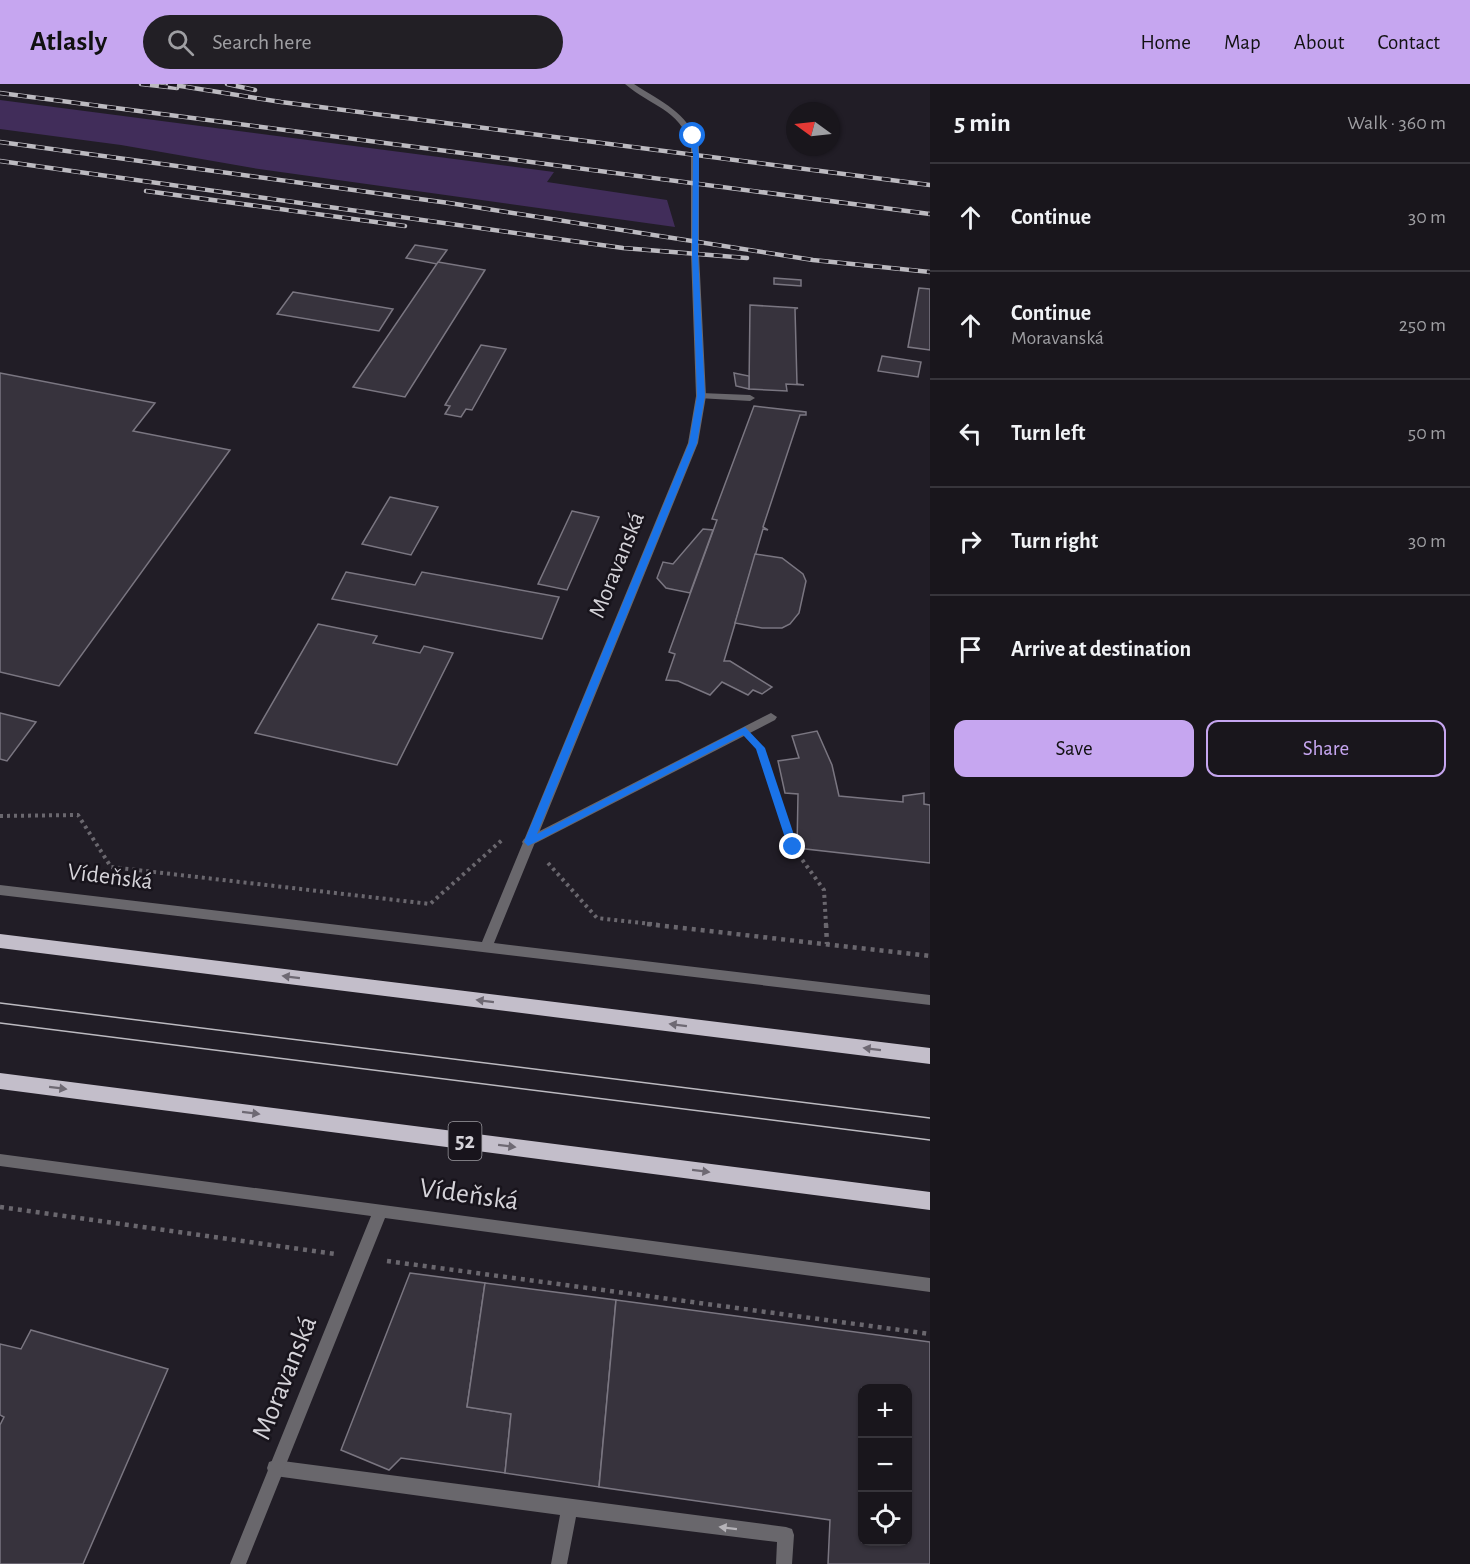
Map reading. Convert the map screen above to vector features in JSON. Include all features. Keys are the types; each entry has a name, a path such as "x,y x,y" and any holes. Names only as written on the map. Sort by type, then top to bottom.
{"highway":[{"path":"0,941 930,1056"},
{"name":"Vídeňská","path":"0,1081 930,1201"}],"street":[{"name":"Moravanská","path":"486,947 693,443 701,396 694,183 696,155 693,136 684,122 672,111 629,84"},
{"path":"701,396 750,398"},
{"path":"528,842 771,717"},
{"name":"Vídeňská","path":"0,890 930,1000"},
{"name":"Vídeňská","path":"0,1160 930,1285"},
{"name":"Moravanská","path":"238,1564 380,1212"},
{"path":"276,1468 786,1535 784,1564"},
{"path":"559,1564 570,1508"}],"path":[{"path":"745,730 761,748 793,847 825,890 827,944"},
{"path":"0,816 78,815 111,867 430,904 501,840 528,842 597,918 930,956"},
{"path":"0,1207 930,1334"}],"shaded area":[{"path":"0,100 554,172 547,182 667,200 675,227 259,169 121,145 0,129"}],"building":[{"path":"415,245 447,250 437,264 406,258"},
{"path":"438,262 485,270 405,397 353,387"},
{"path":"774,278 801,280 801,286 774,284"},
{"path":"919,288 930,289 930,350 908,347"},
{"path":"293,292 393,309 379,331 277,314"},
{"path":"750,305 798,308 795,309 797,384 804,385 786,384 787,391 749,389"},
{"path":"481,345 506,349 472,410 466,409 461,417 445,414 450,406 445,405"},
{"path":"882,356 921,362 918,377 878,371"},
{"path":"0,373 155,403 133,431 230,450 59,686 0,672"},
{"path":"734,373 749,376 749,389 736,386"},
{"path":"754,406 806,412 806,415 800,415 763,527 768,530 763,529 724,661 730,661 772,687 762,694 753,690 748,695 722,682 710,695 678,681 666,680 675,654 669,652 717,520 712,519"},
{"path":"390,497 438,507 411,555 362,544"},
{"path":"572,511 599,517 567,590 538,584"},
{"path":"703,529 713,530 690,593 666,588 657,578 663,562 673,564"},
{"path":"755,554 782,558 803,574 806,581 799,613 790,624 782,628 762,628 735,623"},
{"path":"346,572 415,585 422,572 559,597 542,639 332,599"},
{"path":"318,624 377,636 373,643 420,653 424,646 453,653 397,765 255,733"},
{"path":"0,713 36,722 7,761 0,759"},
{"path":"817,731 832,765 839,796 903,802 903,796 924,793 924,804 930,805 930,863 797,848 798,794 785,793 778,761 799,758 792,736"},
{"path":"410,1273 485,1283 467,1407 511,1414 505,1473 401,1458 389,1470 341,1450"},
{"path":"485,1283 616,1300 599,1487 505,1473 511,1414 467,1407"},
{"path":"616,1300 930,1342 930,1564 828,1564 830,1520 599,1487"},
{"path":"31,1330 168,1369 83,1564 0,1564 0,1425 4,1417 0,1415 0,1344 21,1349"}],"tram line":[{"path":"0,1003 930,1118"},
{"path":"0,1023 930,1140"}],"railway":[{"path":"141,84 177,88"},
{"path":"168,84 281,102 930,185"},
{"path":"227,84 255,90"},
{"path":"0,93 930,214"},
{"path":"0,142 449,203 813,260 930,272"},
{"path":"0,161 623,248 747,258"},
{"path":"146,191 405,226"}],"route":[{"path":"693,136 696,155 695,254 701,396 693,443 528,842 745,730 761,748 793,847"}]}
